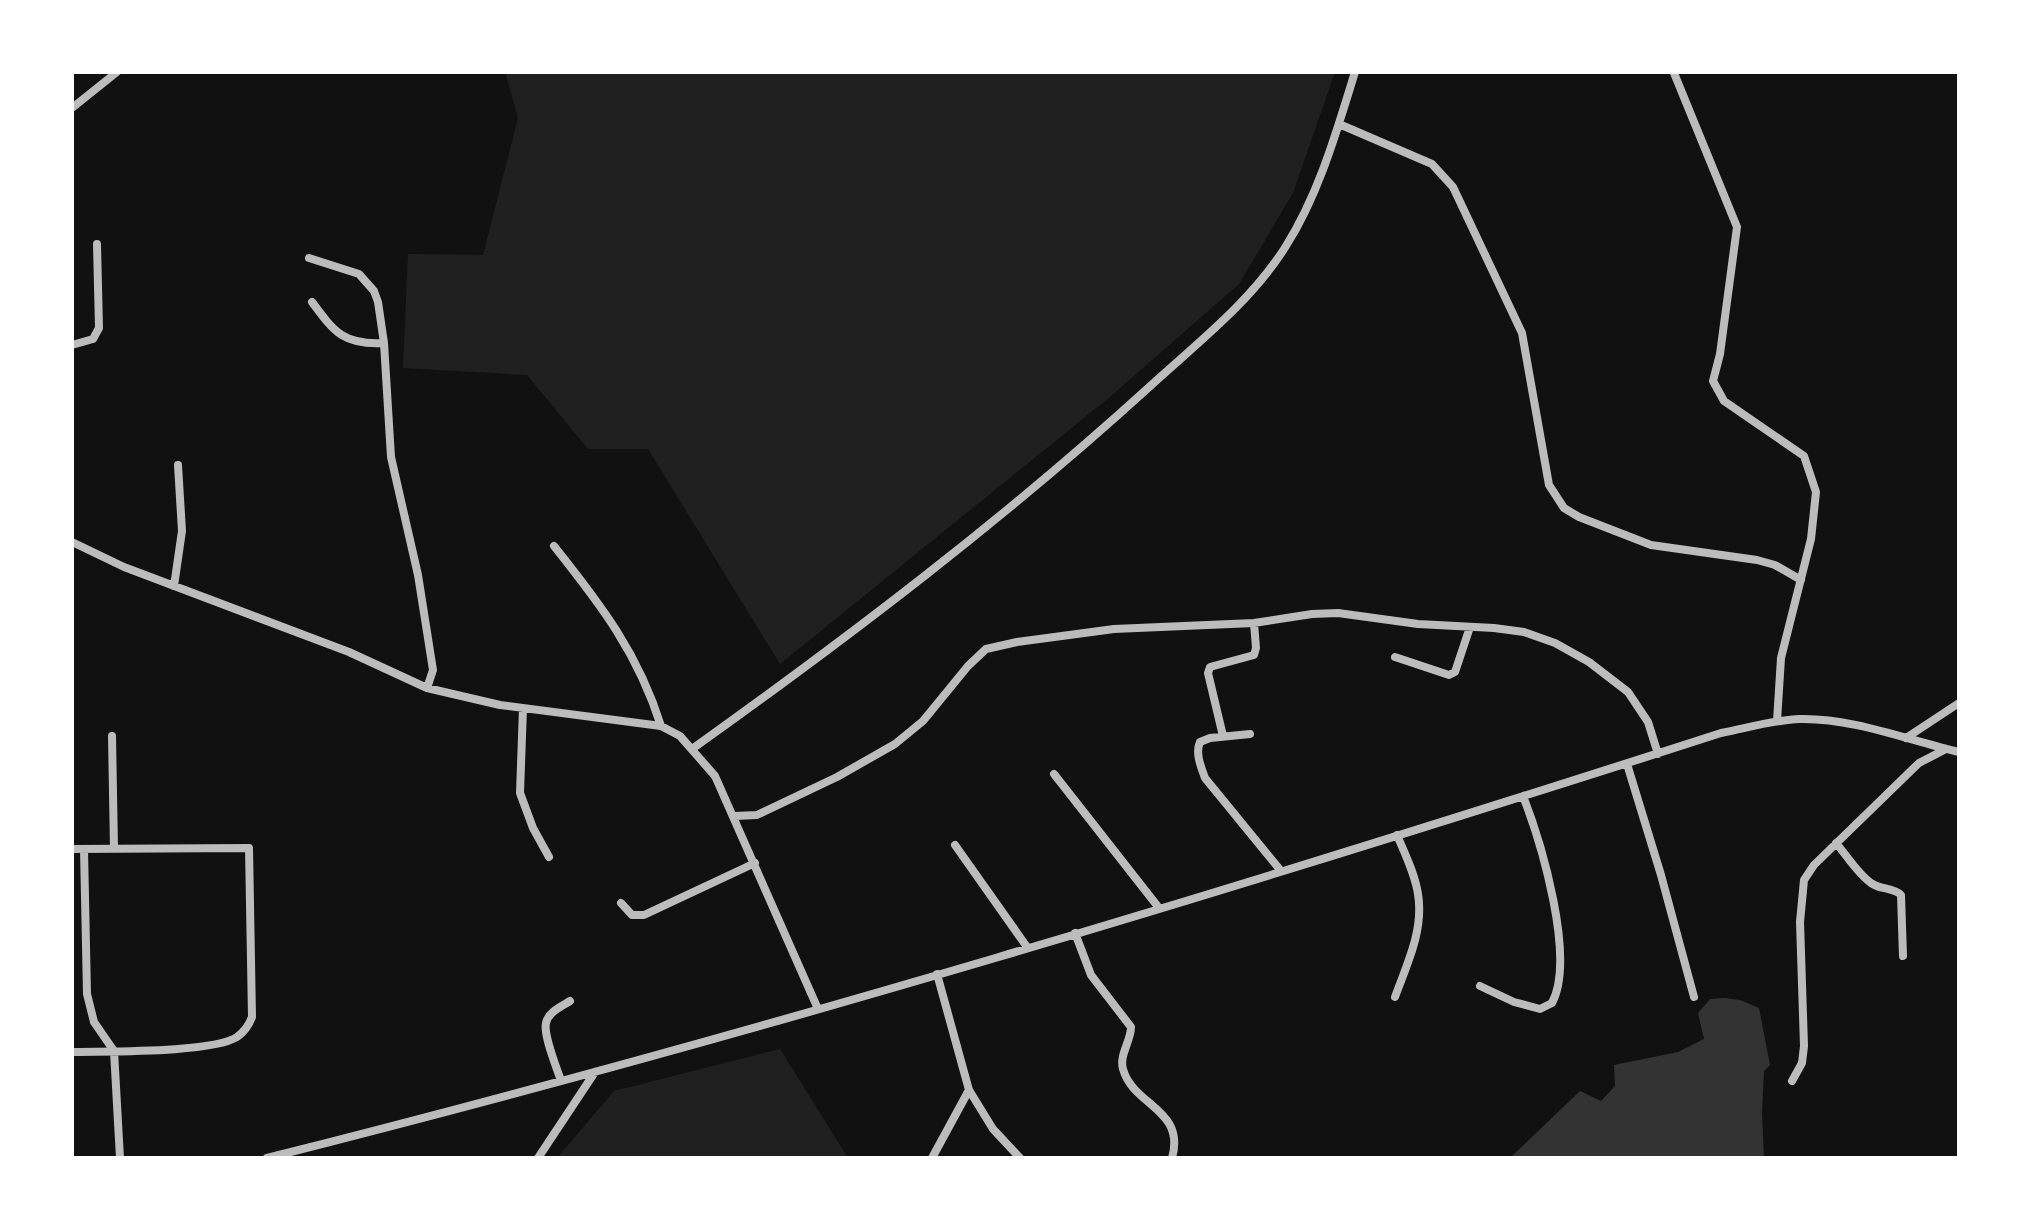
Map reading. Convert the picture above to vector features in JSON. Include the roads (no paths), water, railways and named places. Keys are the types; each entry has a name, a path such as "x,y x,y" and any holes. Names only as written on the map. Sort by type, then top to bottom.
{"street":[{"path":"72,108 117,72"},
{"path":"692,749 839,644 980,530 1114,419 1247,298 1287,246 1339,124 1355,72"},
{"path":"1674,73 1737,227 1720,354 1713,381 1724,401 1804,456 1816,492 1811,539 1781,658 1777,721"},
{"path":"1339,124 1432,164 1453,187 1522,333 1549,485 1564,508 1579,517 1651,545 1757,560 1775,565 1801,580"},
{"path":"72,345 93,339 99,328 97,244"},
{"path":"309,258 364,278 378,302 384,343 391,457 418,575 433,670 427,688"},
{"path":"312,302 329,325 351,342 384,343"},
{"path":"174,586 182,531 178,465"},
{"path":"72,542 124,567 349,652 427,688 523,708 661,726 680,736 715,776 818,1009"},
{"path":"554,546 595,597 628,647 644,679 661,726"},
{"path":"735,816 757,815 837,777 895,744 923,721 986,649 1114,629 1254,623 1338,613 1418,624 1524,632 1555,643 1589,662 1628,692 1648,722 1658,754"},
{"path":"1223,736 1208,673 1210,667 1218,663 1254,655 1254,623"},
{"path":"1395,657 1449,675 1455,672 1470,627"},
{"path":"1906,738 1959,703"},
{"path":"523,708 520,793 533,828 549,857"},
{"path":"267,1158 561,1081 818,1009 1281,871 1721,733 1777,721 1845,722 1959,752"},
{"path":"1250,734 1205,740 1198,746 1205,778 1281,871"},
{"path":"112,736 114,849"},
{"path":"1792,1081 1802,1063 1804,1046 1800,922 1804,880 1836,843 1919,763 1947,749"},
{"path":"1627,764 1694,997"},
{"path":"1054,774 1159,908"},
{"path":"1480,986 1514,1002 1540,1009 1552,1003 1558,988 1559,954 1553,895 1543,850 1523,796"},
{"path":"1395,997 1415,942 1420,911 1414,876 1397,835"},
{"path":"1836,843 1868,881 1901,895 1903,956"},
{"path":"955,845 1027,947"},
{"path":"72,849 249,848 252,1017 244,1031 226,1042 203,1046 72,1052"},
{"path":"84,849 87,994 94,1022 114,1051 120,1158"},
{"path":"621,903 632,915 644,915 755,863"},
{"path":"1075,933 1091,975 1131,1027 1122,1068 1130,1085 1165,1116 1174,1135 1172,1158"},
{"path":"937,974 969,1090 993,1129 1020,1158"},
{"path":"561,1081 546,1032 546,1022 556,1009 570,1001"},
{"path":"538,1158 596,1071"},
{"path":"932,1158 969,1090"}]}
